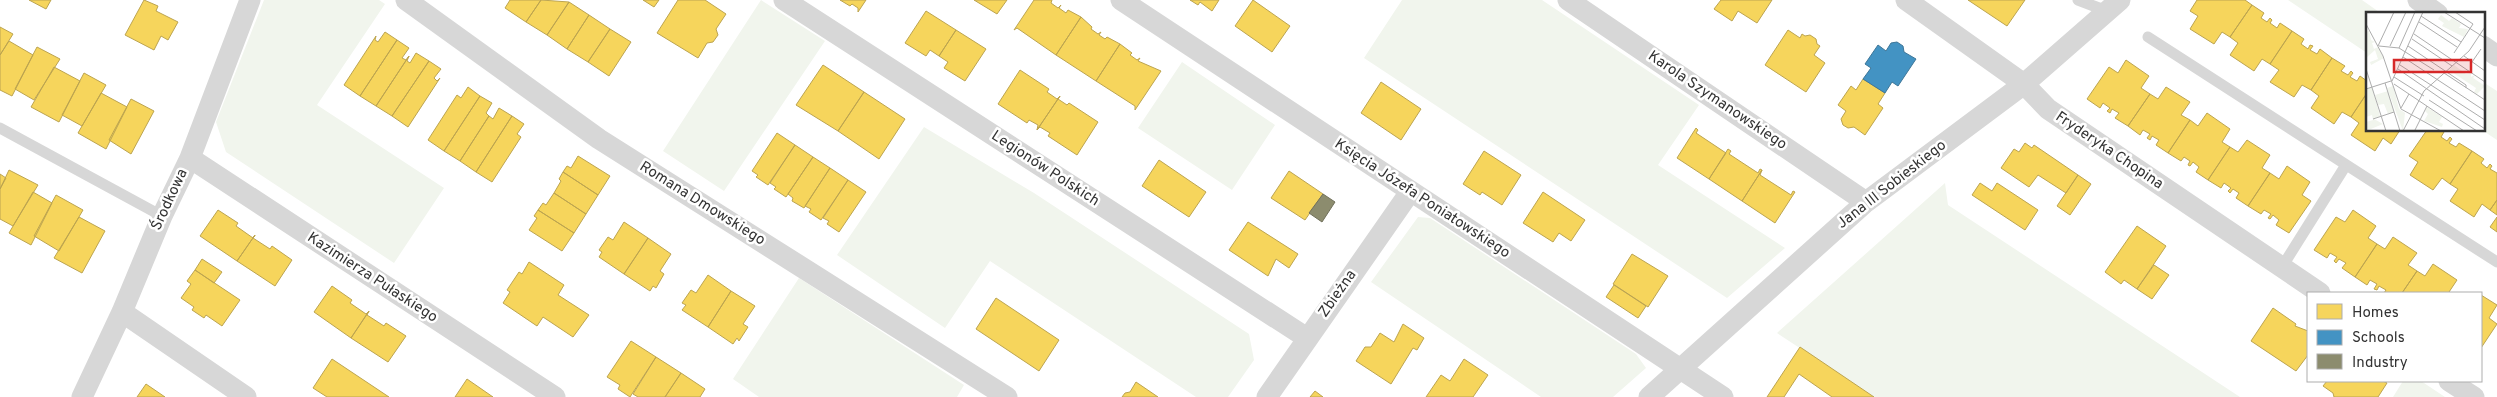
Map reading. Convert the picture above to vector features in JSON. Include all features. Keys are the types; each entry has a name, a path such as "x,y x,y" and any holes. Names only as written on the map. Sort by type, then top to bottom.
{"street":[{"name":"Środkowa","path":"82,397 122,312 162,216 190,158 250,0"},
{"name":"Romana Dmowskiego","path":"406,0 599,139 1007,397"},
{"name":"Legionów Polskich","path":"784,0 1307,338"},
{"name":"Księcia Józefa Poniatowskiego","path":"1121,0 1723,397"},
{"name":"Karola Szymanowskiego","path":"1568,0 1866,202"},
{"name":"Fryderyka Chopina","path":"1906,0 2024,84 2048,109 2319,292"},
{"path":"2418,0 2435,12"},
{"name":"Jana III Sobieskiego","path":"1649,397 1682,370 1866,202 2024,84 2113,6"},
{"path":"2484,47 2497,56"},
{"name":"Kazimierza Pułaskiego","path":"190,158 555,397"},
{"name":"Zbieżna","path":"1267,397 1410,192"},
{"path":"122,312 246,397"},
{"path":"2452,382 2474,397"}],"lane":[{"path":"2078,0 2113,6"},
{"path":"2148,37 2497,262"},
{"path":"0,128 162,216"},
{"path":"2282,267 2346,165"}],"shaded area":[{"path":"264,0 379,0 385,4 317,105 444,188 394,263 226,152 216,122"},
{"path":"761,0 825,41 724,191 663,151"},
{"path":"1402,0 1542,0 1699,105 1658,165 1785,248 1727,298 1364,58"},
{"path":"2288,0 2362,0 2379,12 2366,12 2366,52"},
{"path":"1182,62 1275,125 1232,190 1138,128"},
{"path":"2484,83 2497,91 2497,140 2484,131"},
{"path":"924,127 1034,193 1249,334 1254,360 1228,397 1196,397 990,261 945,328 837,255"},
{"path":"1945,183 1948,205 2240,397 1874,397 1777,333"},
{"path":"1418,217 1430,218 1636,354 1646,368 1613,397 1541,397 1371,282"},
{"path":"799,278 964,385 957,397 759,397 733,379"},
{"path":"2402,382 2422,382 2445,397 2393,397"}],"building: Homes":[{"path":"29,0 51,0 46,9"},
{"path":"144,0 158,6 156,11 178,22 168,40 161,36 154,50 125,35"},
{"path":"510,0 541,0 526,22 505,8"},
{"path":"541,0 569,2 547,35 526,22"},
{"path":"643,0 659,0 654,7"},
{"path":"678,0 705,0 726,14 716,29 718,35 713,42 707,43 698,58 657,33"},
{"path":"840,0 866,0 858,12 858,8 852,4 850,6"},
{"path":"974,0 1007,0 997,14"},
{"path":"1034,0 1052,0 1051,3 1058,8 1061,5 1059,8 1066,13 1068,10 1081,17 1056,55 1017,28 1014,30"},
{"path":"1190,0 1219,0 1212,11 1200,2 1198,5"},
{"path":"1253,0 1290,26 1272,52 1235,26"},
{"path":"1721,0 1772,0 1757,23 1738,11 1732,21 1714,9"},
{"path":"1968,0 2025,0 2007,26"},
{"path":"2197,0 2245,0 2252,5 2230,37 2222,32 2214,44 2190,29 2198,16 2190,11"},
{"path":"569,2 589,15 567,49 547,35"},
{"path":"2252,5 2264,13 2261,18 2267,22 2270,18 2272,20 2270,23 2277,28 2280,23 2292,31 2270,64 2262,59 2254,71 2230,55 2238,43 2230,37"},
{"path":"926,11 956,30 939,56 930,50 926,56 905,43"},
{"path":"589,15 610,29 588,62 567,49"},
{"path":"1081,17 1092,27 1091,29 1098,34 1101,32 1099,35 1120,44 1096,81 1056,55"},
{"path":"0,27 13,34 0,55"},
{"path":"610,29 631,42 609,76 588,62"},
{"path":"956,30 986,49 965,81 944,68 948,62 939,56"},
{"path":"1788,30 1800,38 1802,34 1805,36 1810,35 1816,39 1817,44 1820,46 1814,55 1825,63 1806,92 1765,65"},
{"path":"2292,31 2304,39 2301,44 2308,49 2310,45 2313,46 2310,50 2317,54 2320,49 2332,58 2311,90 2302,85 2294,97 2270,82 2279,70 2270,64"},
{"path":"385,32 397,40 360,96 344,85 376,36 375,40 378,42"},
{"path":"397,40 409,48 402,58 406,60 409,56 376,106 360,96"},
{"path":"9,41 33,55 12,96 0,90 0,55"},
{"path":"1120,44 1132,53 1130,55 1137,60 1140,58 1138,61 1161,71 1135,110 1135,106 1096,81"},
{"path":"37,47 60,59 34,100 15,89"},
{"path":"416,53 429,61 392,116 376,106 409,56 407,61 410,63"},
{"path":"2332,58 2345,66 2341,71 2348,75 2351,71 2353,73 2350,77 2357,81 2360,76 2366,80 2366,94 2351,117 2342,112 2334,124 2311,108 2319,96 2311,90"},
{"path":"2126,60 2149,76 2141,88 2150,94 2128,126 2115,118 2119,113 2112,109 2110,113 2107,111 2110,108 2103,103 2100,108 2087,99 2109,67 2118,73"},
{"path":"429,61 441,69 434,78 437,81 440,78 408,127 392,116"},
{"path":"823,65 864,92 838,131 796,105"},
{"path":"54,67 80,81 59,122 31,107"},
{"path":"1020,70 1049,89 1047,92 1057,99 1060,96 1037,130 1038,125 1029,120 1027,123 998,104"},
{"path":"84,73 106,85 82,126 62,115"},
{"path":"1863,79 1885,93 1878,104 1883,108 1865,135 1854,127 1848,128 1843,125 1841,119 1846,111 1838,105 1851,86 1856,90"},
{"path":"1381,82 1421,109 1401,140 1361,113"},
{"path":"468,87 480,96 444,151 428,140 457,95 461,98"},
{"path":"2166,87 2190,102 2181,115 2190,120 2168,153 2156,145 2159,140 2152,136 2150,140 2147,138 2150,134 2143,130 2140,135 2128,126 2150,94 2158,99"},
{"path":"864,92 905,119 879,159 838,131"},
{"path":"101,93 127,107 106,149 78,133"},
{"path":"2366,94 2366,131 2399,131 2391,144 2383,138 2375,151 2351,135 2359,123 2351,117"},
{"path":"480,96 492,103 486,113 489,116 460,161 444,151"},
{"path":"1060,96 1058,99 1067,105 1069,103 1098,122 1077,155 1048,136 1050,133 1040,127 1037,130"},
{"path":"131,99 154,111 131,154 109,140"},
{"path":"499,108 512,116 476,172 460,161 489,116 493,119"},
{"path":"2207,113 2230,129 2222,142 2230,147 2208,180 2196,172 2199,167 2193,162 2190,166 2188,165 2190,161 2184,157 2181,161 2168,153 2190,120 2198,126"},
{"path":"512,116 524,124 517,134 521,137 492,182 476,172"},
{"path":"1696,128 1698,130 1696,133 1726,153 1709,179 1677,158"},
{"path":"2426,131 2442,131 2444,132 2441,137 2447,141 2450,137 2452,139 2449,143 2456,147 2459,143 2472,151 2450,184 2442,178 2433,190 2410,175 2418,162 2409,156"},
{"path":"777,133 795,145 768,185 756,177 758,175 752,171"},
{"path":"2247,140 2270,155 2262,168 2270,173 2248,206 2236,198 2239,193 2233,189 2230,193 2228,191 2231,188 2224,183 2221,188 2208,180 2230,147 2238,152"},
{"path":"2025,143 2032,148 2034,145 2078,175 2066,193 2038,175 2029,187 2001,168 2014,149 2019,152"},
{"path":"795,145 813,157 786,197 774,189 776,187 770,183"},
{"path":"1728,149 1731,151 1729,154 1758,173 1760,169 1762,170 1742,201 1709,179"},
{"path":"1484,151 1521,175 1502,205 1482,192 1480,195 1463,184"},
{"path":"2472,151 2484,159 2481,163 2487,168 2490,164 2492,166 2490,169 2497,173 2497,200 2490,210 2482,204 2474,217 2450,201 2458,189 2450,184"},
{"path":"578,156 610,176 598,195 563,172 567,166 571,168"},
{"path":"813,157 830,168 804,208 792,201 793,198 788,194"},
{"path":"1159,160 1206,192 1189,217 1142,186"},
{"path":"2287,166 2310,182 2302,195 2311,201 2289,233 2276,225 2279,220 2273,215 2270,219 2268,218 2271,214 2264,210 2261,214 2248,206 2270,173 2279,179"},
{"path":"830,168 848,180 821,220 809,212 811,209 805,206"},
{"path":"9,170 38,185 13,226 0,219 0,189"},
{"path":"1762,170 1760,175 1791,195 1793,191 1795,192 1775,223 1742,201"},
{"path":"1289,171 1323,194 1305,220 1271,198"},
{"path":"563,172 598,195 586,214 554,193 561,181 559,179"},
{"path":"0,174 6,178 0,189"},
{"path":"2078,175 2091,184 2070,215 2057,206"},
{"path":"848,180 866,192 839,232 827,224 829,221 823,218"},
{"path":"1980,183 1992,191 1997,183 2038,210 2025,230 1972,195"},
{"path":"33,192 52,203 31,245 9,233"},
{"path":"1543,192 1585,220 1571,241 1559,233 1553,242 1523,223"},
{"path":"554,193 586,214 574,233 538,210 543,203 546,205"},
{"path":"56,195 83,210 59,251 34,236"},
{"path":"2497,200 2497,215 2490,210"},
{"path":"218,210 238,223 236,226 253,238 237,261 200,236"},
{"path":"538,210 574,233 562,251 529,230 537,218 534,216"},
{"path":"2353,210 2376,226 2368,238 2377,244 2355,277 2342,268 2346,263 2339,259 2336,263 2334,261 2337,257 2330,253 2327,258 2314,250 2336,217 2345,222"},
{"path":"79,217 105,231 82,273 54,258"},
{"path":"2497,217 2497,232 2490,227"},
{"path":"624,222 648,238 624,274 599,257 602,252 599,250 608,237 613,240"},
{"path":"1248,222 1298,254 1289,268 1276,259 1268,276 1229,250"},
{"path":"2137,226 2166,246 2137,289 2124,280 2121,284 2105,272"},
{"path":"255,235 253,238 270,249 272,246 292,260 275,286 237,261"},
{"path":"2393,237 2417,253 2408,265 2417,271 2403,292 2385,292 2386,290 2379,286 2377,290 2374,289 2377,284 2370,280 2367,285 2355,277 2377,244 2385,249"},
{"path":"648,238 671,254 660,271 664,274 656,288 653,286 650,291 624,274"},
{"path":"1632,254 1668,276 1648,307 1613,284"},
{"path":"202,259 222,272 214,283 195,270"},
{"path":"529,262 564,285 558,295 589,315 573,337 543,317 537,326 503,303 510,292 507,290 519,272 522,274"},
{"path":"2433,264 2457,280 2449,292 2403,292 2417,271 2425,276"},
{"path":"2154,265 2169,275 2152,299 2137,289"},
{"path":"195,270 240,300 222,326 206,315 204,318 192,310 194,307 181,298 191,284 187,281"},
{"path":"708,275 731,291 708,327 682,310 686,305 682,303 691,290 696,293"},
{"path":"1614,285 1646,306 1638,318 1606,297"},
{"path":"332,286 352,300 350,303 366,314 369,311 351,338 314,312"},
{"path":"731,291 755,306 743,324 748,327 739,341 737,338 733,344 708,327"},
{"path":"2482,296 2497,305 2489,318 2497,324 2482,346"},
{"path":"996,298 1059,340 1039,371 976,329"},
{"path":"2273,308 2296,324 2295,326 2307,331 2307,356 2296,371 2251,341"},
{"path":"369,311 367,315 384,326 386,323 406,336 388,362 351,338"},
{"path":"1403,324 1424,338 1417,350 1413,348 1391,384 1356,361 1365,347 1371,347 1380,333 1394,342"},
{"path":"631,341 656,357 630,397 618,389 620,385 607,377"},
{"path":"1800,347 1874,397 1832,397 1799,374 1784,397 1767,397"},
{"path":"656,357 681,373 665,397 638,397 633,394"},
{"path":"332,359 389,397 327,397 313,388"},
{"path":"1464,359 1488,375 1473,397 1426,397 1441,375 1450,381"},
{"path":"681,373 705,389 700,397 665,397"},
{"path":"467,379 493,397 455,397"},
{"path":"1136,382 1158,397 1122,397 1125,393 1130,392"},
{"path":"2326,382 2387,383 2378,397 2334,397 2333,393 2323,386"},
{"path":"146,384 165,397 137,397"},
{"path":"1315,391 1323,397 1310,397"}],"building: Schools":[{"path":"1897,42 1903,46 1904,52 1916,59 1898,86 1892,82 1885,93 1863,79 1871,68 1865,64 1878,45 1886,51 1891,43"}],"building: Industry":[{"path":"1323,194 1335,202 1322,222 1309,213"}]}
